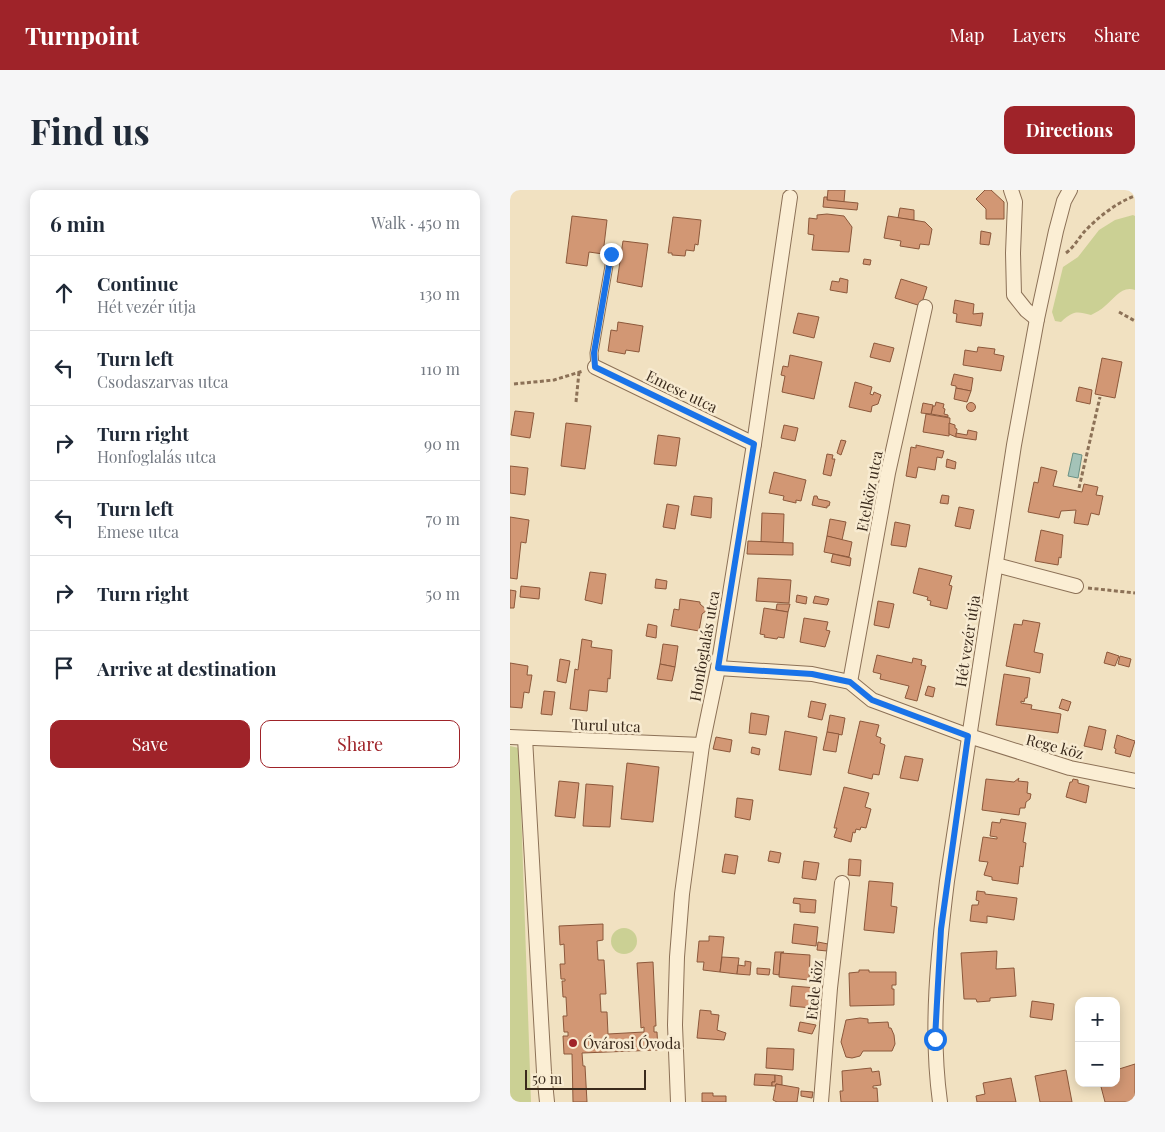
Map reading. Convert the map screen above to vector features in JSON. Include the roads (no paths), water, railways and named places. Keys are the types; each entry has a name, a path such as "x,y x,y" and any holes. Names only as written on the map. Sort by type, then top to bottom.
{"street":[{"path":"1011,190 1015,202 1014,295 1026,310 1037,319"},
{"name":"Hét vezér útja","path":"940,1102 935,1039 940,939 968,736 1014,445 1037,319 1064,201 1070,190"},
{"name":"Honfoglalás utca","path":"678,1102 675,1025 677,957 682,894 702,745 718,668 754,444 790,197"},
{"name":"Etelköz utca","path":"850,682 888,473 925,307"},
{"name":"Emese utca","path":"595,367 754,444"},
{"path":"996,565 1076,586"},
{"path":"718,668 812,674 850,682"},
{"name":"Rege köz","path":"850,682 872,700 968,736 1070,768 1135,781"},
{"name":"Turul utca","path":"510,737 702,745"},
{"path":"526,738 547,1102"},
{"name":"Etele köz","path":"821,1102 829,997 842,883"}],"lane":[{"path":"595,367 594,353 611,254"}],"water":[{"path":"1073,453 1082,455 1078,478 1068,476"}],"place":[{"name":"Óvárosi Óvoda","path":"573,1043"}]}
